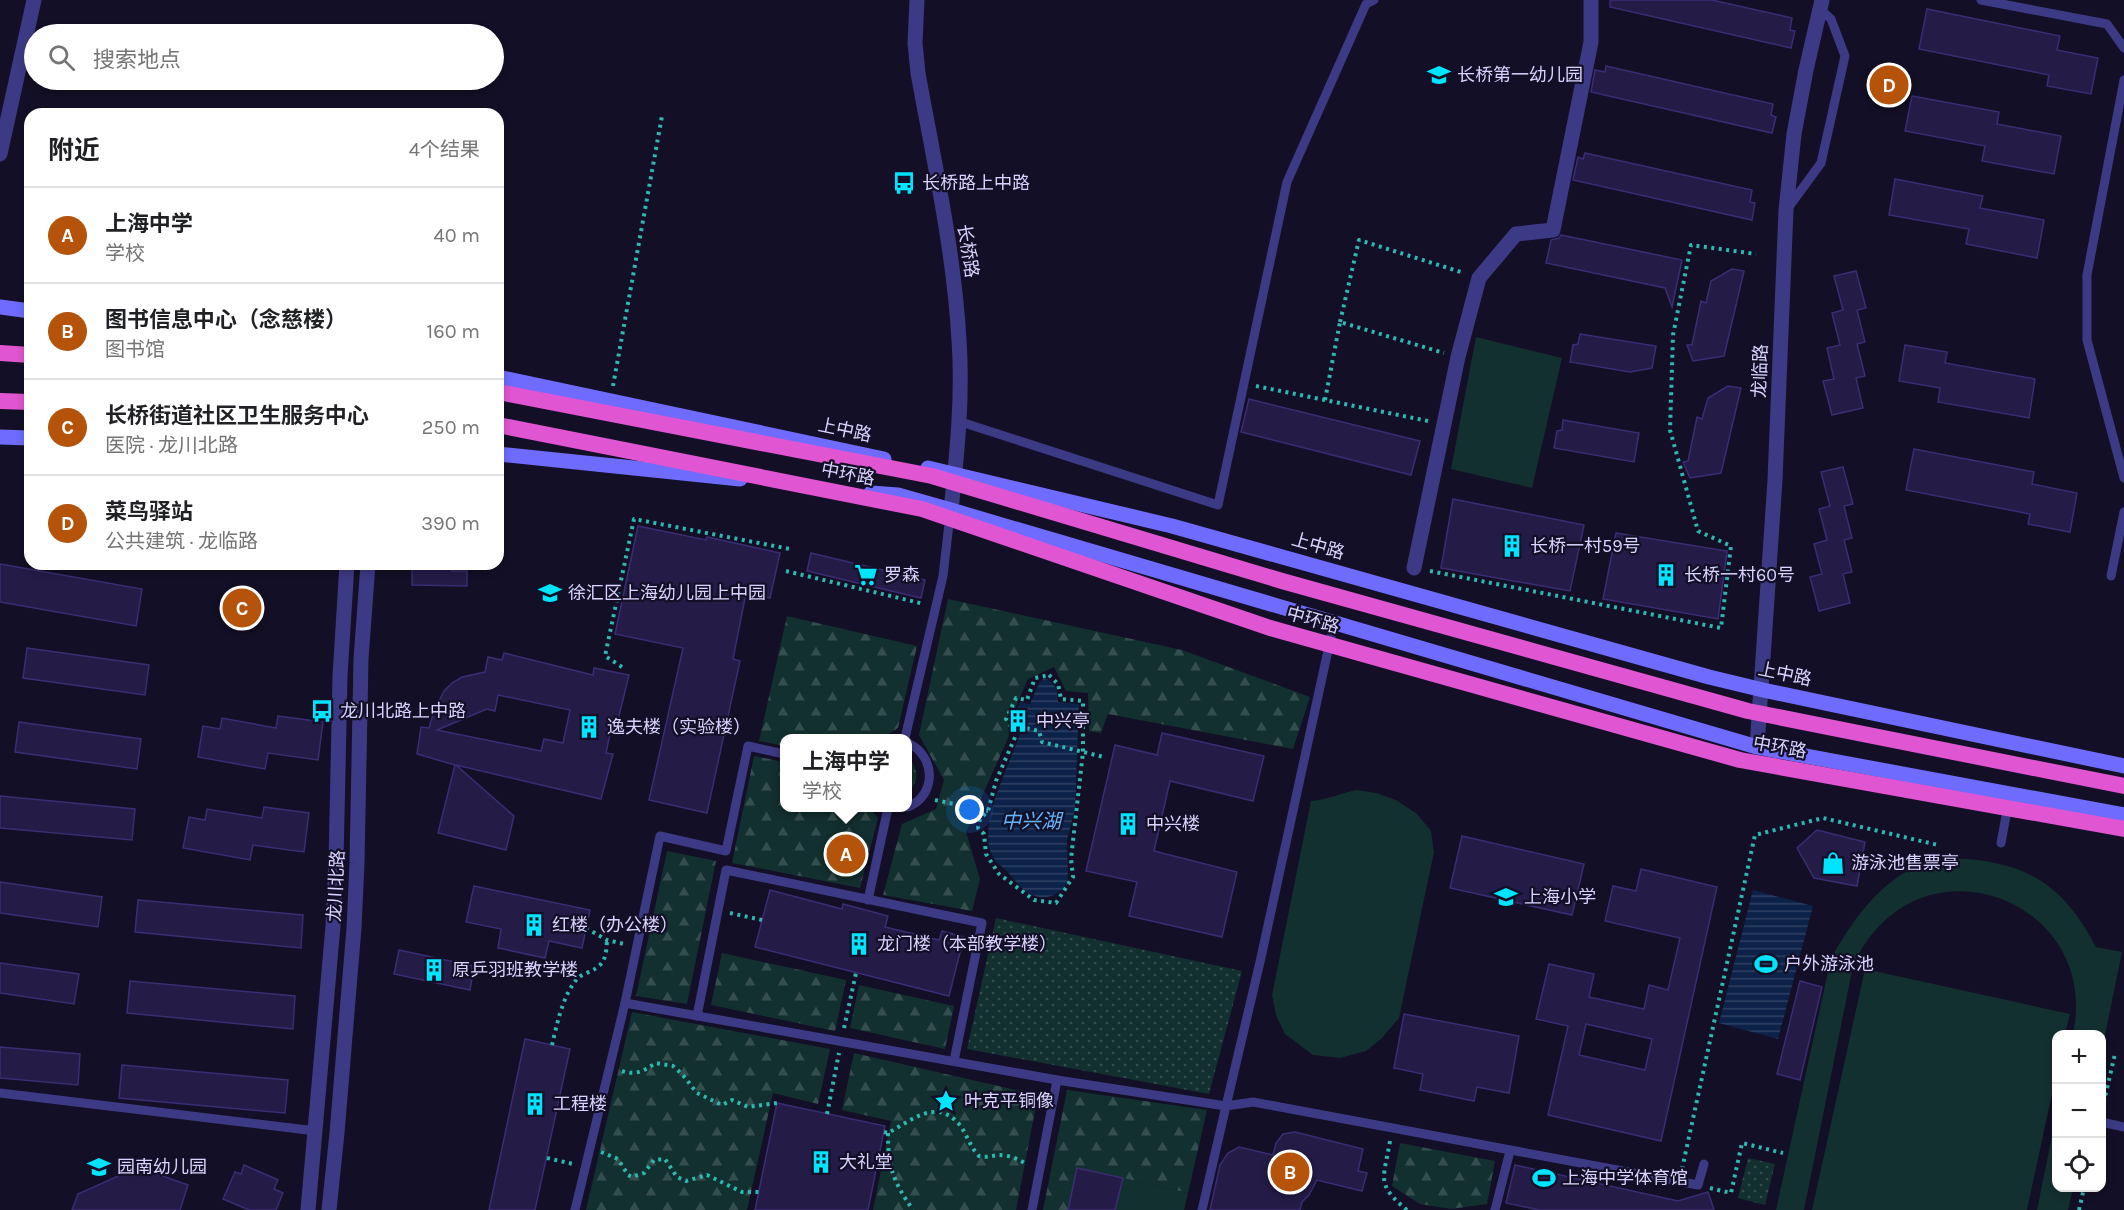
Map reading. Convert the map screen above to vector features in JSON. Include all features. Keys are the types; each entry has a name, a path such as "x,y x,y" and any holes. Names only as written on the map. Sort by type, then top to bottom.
{"highway":[{"path":"0,353 24,355"},
{"name":"中环路","path":"504,393 932,476 1282,580 1748,711 2124,786"},
{"path":"0,400 24,402"},
{"name":"中环路","path":"504,426 922,509 1270,628 1740,759 2124,829"}],"main road":[{"path":"0,307 24,309"},
{"name":"上中路","path":"504,378 955,474 1172,526 1709,677 2124,766"},
{"path":"0,437 24,438"},
{"path":"504,455 898,495 1757,747 2124,815"}],"street":[{"path":"29,24 34,0"},
{"name":"长桥路","path":"917,0 915,43 918,73 956,302 960,364 951,510"},
{"path":"1414,568 1458,357 1479,278 1516,234 1553,230 1591,42 1591,0"},
{"name":"龙临路","path":"1757,747 1763,690 1775,468 1786,210 1796,124 1821,5"},
{"path":"0,154 24,45"},
{"name":"龙川北路","path":"308,1210 336,862 339,696 347,570"},
{"name":"龙川北路","path":"329,1210 354,917 358,842 361,659 368,570"}],"lane":[{"path":"958,421 1218,505 1287,182 1366,4 1374,0"},
{"path":"1981,0 2107,24 2124,48"},
{"path":"1786,210 1821,163 1845,56 1831,19 1821,5"},
{"path":"2124,80 2087,275 2087,340 2124,478"},
{"path":"906,734 943,576 951,510"},
{"path":"2111,576 2124,512"},
{"path":"1202,1210 1263,951 1334,623"},
{"path":"912,745 923,755 929,765 930,776 923,797 912,805"},
{"path":"575,1210 625,1003 660,836 726,851 748,746 780,753"},
{"path":"2001,843 2010,794"},
{"path":"868,900 885,812"},
{"path":"697,1016 726,870 982,923 954,1061"},
{"path":"625,1003 1057,1080 1226,1106 1253,1102 1698,1185 1704,1164"},
{"path":"1032,1210 1057,1080"},
{"path":"0,1093 316,1131"},
{"path":"2106,1123 2124,1127"},
{"path":"1495,1210 1510,1151"}],"path":[{"path":"610,401 662,116"},
{"path":"1324,400 1359,240 1479,278"},
{"path":"1414,568 1721,628 1731,546 1698,531 1688,496 1670,430 1673,335 1691,245 1756,254"},
{"path":"1340,322 1458,357"},
{"path":"1244,384 1443,424"},
{"path":"622,667 604,656 634,519 790,549"},
{"path":"786,571 936,607"},
{"path":"1049,675 1058,684 1061,699 1083,701 1083,752 1071,859 1073,877 1056,903 1034,900 999,874 987,854 984,834 978,828 980,819 988,811 996,781 1016,735 1012,725 1006,719 1016,698 1027,700 1035,678 1049,675"},
{"path":"1012,725 1039,731 1042,742 1104,758"},
{"path":"923,797 988,811"},
{"path":"1679,1182 1755,835 1823,818 1938,844"},
{"path":"718,910 762,920"},
{"path":"586,927 607,940 636,947"},
{"path":"552,1045 557,1023 570,991 579,976 599,968 606,957 607,940"},
{"path":"827,1114 856,973"},
{"path":"2106,1093 2115,1054"},
{"path":"610,1067 629,1073 641,1072 656,1063 673,1066 697,1093 722,1105 732,1100 748,1107 777,1103"},
{"path":"913,1210 893,1175 888,1160 886,1133 928,1111 942,1113 958,1123 979,1156 985,1158 1000,1155 1022,1161 1039,1175"},
{"path":"1392,1128 1384,1183 1389,1196 1407,1210"},
{"path":"1698,1185 1731,1194 1742,1143 1783,1153"},
{"path":"589,1152 602,1152 618,1159 628,1175 632,1177 644,1173 654,1160 665,1159 677,1177 686,1182 707,1174 742,1192 759,1192"},
{"path":"547,1158 585,1168"},
{"path":"2079,1210 2083,1192"}],"green space":[{"path":"1476,337 1562,358 1532,488 1451,469"},
{"path":"948,599 1182,650 1310,697 1293,749 1108,714 1101,733 1089,731 1088,693 1066,691 1054,667 1028,679 1011,718 1009,736 966,832 980,879 972,911 883,895 902,824 936,809 944,780 919,735"},
{"path":"787,616 917,646 898,728 888,734 780,734 780,745 759,741"},
{"path":"754,756 780,761 780,812 873,812 878,818 860,888 732,863"},
{"path":"912,762 916,770 912,788"},
{"path":"1357,790 1376,793 1396,800 1417,814 1431,831 1434,852 1399,1018 1381,1039 1366,1051 1340,1058 1313,1055 1285,1034 1276,1015 1272,995 1311,801"},
{"path":"667,851 716,861 687,1004 636,996"},
{"path":"1947,859 1991,862 2030,874 2046,884 2073,910 2096,947 2122,952 2106,1030 2073,1030 2074,986 2059,946 2032,916 1997,897 1957,891 1917,900 1881,924 1853,966 1804,1210 1776,1210 1831,958 1861,912 1887,886 1917,866"},
{"path":"996,918 1242,971 1209,1094 967,1049"},
{"path":"722,953 846,980 835,1031 711,1005"},
{"path":"1865,969 2070,1014 2066,1030 2052,1030 2052,1094 2027,1210 1812,1210"},
{"path":"859,985 954,1006 945,1049 850,1028"},
{"path":"632,1012 830,1049 818,1104 773,1093 747,1210 586,1210"},
{"path":"854,1053 1038,1095 1016,1210 873,1210 891,1121 842,1110"},
{"path":"1067,1090 1207,1110 1188,1193 1078,1168 1068,1210 1043,1210"},
{"path":"2052,1136 2052,1192 2072,1192 2068,1210 2037,1210"},
{"path":"1400,1143 1495,1161 1487,1204 1451,1209 1420,1204 1392,1186"},
{"path":"1748,1158 1775,1164 1765,1205 1738,1198"},
{"path":"1123,1178 1188,1193 1184,1210 1115,1210"}],"water":[{"name":"中兴湖","path":"1044,678 1056,687 1058,702 1079,704 1075,809 1067,840 1068,883 1056,894 1038,897 1025,891 997,863 991,853 988,838 993,804 1024,718 1014,715 1020,702 1030,704 1039,683"},
{"name":"户外游泳池","path":"1753,890 1813,906 1778,1039 1719,1023"}],"building":[{"path":"1610,0 1712,0 1792,18 1790,30 1795,31 1791,48 1610,7"},
{"path":"1927,9 2060,36 2057,50 2098,58 2091,94 2047,86 2049,75 1919,49"},
{"path":"1606,66 1773,104 1771,115 1776,117 1772,133 1591,92 1595,70 1605,72"},
{"path":"1912,96 1999,112 1997,124 2061,136 2054,174 1982,161 1985,146 1905,131"},
{"path":"1585,153 1752,190 1750,202 1755,203 1752,220 1573,180 1578,157 1583,159"},
{"path":"1895,179 1983,196 1980,208 2044,220 2037,258 1966,244 1969,229 1889,215"},
{"path":"1561,235 1682,260 1672,307 1665,288 1546,263 1551,240"},
{"path":"1732,269 1744,271 1724,356 1693,361 1687,345 1692,345 1701,301 1706,303 1711,281"},
{"path":"1856,271 1866,308 1857,310 1865,342 1857,344 1865,376 1856,378 1863,408 1832,415 1823,381 1834,379 1827,348 1840,345 1832,313 1843,310 1834,276"},
{"path":"1580,334 1656,346 1652,368 1630,372 1570,362 1573,345 1578,344"},
{"path":"1905,345 1947,352 1945,363 2035,379 2029,418 1938,402 1940,388 1899,381"},
{"path":"1728,386 1741,388 1721,473 1690,478 1683,462 1688,461 1697,417 1702,419 1708,398"},
{"path":"1249,399 1420,441 1411,475 1241,432"},
{"path":"1563,420 1639,433 1634,462 1554,448 1557,431 1562,430"},
{"path":"1914,449 2034,472 2032,484 2077,493 2070,532 2028,524 2030,514 1906,490"},
{"path":"1843,467 1853,504 1844,506 1852,538 1844,540 1852,572 1843,574 1850,603 1819,611 1810,577 1822,574 1814,544 1827,540 1819,509 1830,506 1821,472"},
{"name":"长桥一村59号","path":"1453,499 1584,525 1570,591 1441,568"},
{"path":"638,526 706,540 707,537 780,553 770,598 746,593 733,659 740,661 707,813 649,800 683,648 615,634"},
{"name":"长桥一村60号","path":"1616,533 1727,551 1718,619 1603,599"},
{"name":"罗森","path":"811,553 925,580 921,598 807,571"},
{"path":"0,564 142,589 136,626 0,602"},
{"path":"412,570 467,571 467,586 412,585"},
{"path":"27,648 149,665 145,695 23,678"},
{"name":"逸夫楼（实验楼）","path":"504,653 593,675 594,668 629,675 618,720 613,719 606,753 613,754 601,799 456,765 514,816 506,850 438,833 455,765 417,754 421,727 429,728 444,691 462,677 485,672 488,657 502,660","holes":["498,695 570,710 563,743 544,739 541,751 437,730 487,709 495,711"]},
{"path":"278,716 323,722 318,760 268,753 265,769 198,757 203,726 220,729 222,718 276,728"},
{"path":"19,722 141,739 137,769 15,752"},
{"name":"中兴楼","path":"1162,733 1264,756 1253,801 1170,781 1154,851 1237,872 1222,937 1129,916 1137,882 1086,871 1115,745 1157,755"},
{"path":"0,796 135,809 132,840 0,828"},
{"path":"264,807 309,813 304,852 253,845 250,860 183,848 189,817 205,820 207,809 262,818"},
{"name":"游泳池售票亭","path":"1817,830 1865,842 1857,886 1814,878 1797,848"},
{"path":"1462,836 1584,864 1572,915 1450,888"},
{"path":"1641,869 1717,887 1661,1141 1548,1115 1568,1026 1536,1019 1549,964 1594,974 1589,997 1644,1009 1649,985 1668,990 1680,938 1605,921 1613,886 1636,891","holes":["1586,1024 1652,1039 1645,1070 1579,1055"]},
{"path":"0,882 102,897 98,927 0,913"},
{"name":"红楼（办公楼）","path":"474,886 590,910 582,948 549,941 545,958 498,948 501,929 466,922"},
{"name":"龙门楼（本部教学楼）","path":"770,890 842,909 843,904 888,916 885,927 939,940 942,931 964,937 949,996 755,947"},
{"path":"138,900 303,915 301,948 135,932"},
{"name":"原乒羽班教学楼","path":"399,950 474,966 470,990 394,974"},
{"path":"0,963 79,974 74,1004 0,993"},
{"path":"130,981 295,996 293,1029 127,1013"},
{"path":"1800,981 1822,987 1800,1080 1777,1074"},
{"path":"1404,1014 1519,1036 1509,1093 1477,1087 1474,1101 1420,1090 1423,1074 1394,1068"},
{"name":"工程楼","path":"525,1039 570,1049 535,1210 489,1210"},
{"path":"0,1047 80,1054 78,1085 0,1078"},
{"path":"122,1065 288,1080 285,1113 119,1098"},
{"name":"大礼堂","path":"777,1103 885,1126 868,1210 755,1210"},
{"path":"1295,1132 1363,1149 1358,1171 1367,1173 1362,1191 1317,1180 1309,1195 1302,1202 1300,1210 1210,1210 1220,1165 1228,1153 1239,1147 1273,1155 1276,1143 1283,1134"},
{"path":"244,1165 278,1180 274,1189 283,1193 276,1210 249,1210 223,1199 235,1172 241,1174"},
{"name":"上海中学体育馆","path":"1515,1165 1678,1201 1708,1192 1714,1210 1539,1210 1506,1203"},
{"path":"138,1167 188,1185 180,1210 72,1210 78,1194"},
{"path":"1077,1168 1123,1178 1115,1210 1068,1210"}],"place":[{"name":"长桥第一幼儿园","path":"1439,75"},
{"name":"菜鸟驿站","path":"1889,85"},
{"name":"长桥路上中路","path":"904,183"},
{"name":"长桥一村59号","path":"1512,546"},
{"name":"罗森","path":"866,575"},
{"name":"长桥一村60号","path":"1666,575"},
{"name":"徐汇区上海幼儿园上中园","path":"550,593"},
{"name":"长桥街道社区卫生服务中心","path":"242,608"},
{"name":"龙川北路上中路","path":"322,711"},
{"name":"中兴亭","path":"1018,721"},
{"name":"逸夫楼（实验楼）","path":"589,727"},
{"name":"中兴楼","path":"1128,824"},
{"name":"上海中学","path":"846,854"},
{"name":"游泳池售票亭","path":"1833,863"},
{"name":"上海小学","path":"1506,897"},
{"name":"红楼（办公楼）","path":"534,925"},
{"name":"龙门楼（本部教学楼）","path":"859,944"},
{"name":"户外游泳池","path":"1766,964"},
{"name":"原乒羽班教学楼","path":"434,970"},
{"name":"叶克平铜像","path":"946,1101"},
{"name":"工程楼","path":"535,1104"},
{"name":"大礼堂","path":"821,1162"},
{"name":"园南幼儿园","path":"99,1167"},
{"name":"图书信息中心（念慈楼）","path":"1290,1172"},
{"name":"上海中学体育馆","path":"1544,1178"}]}
